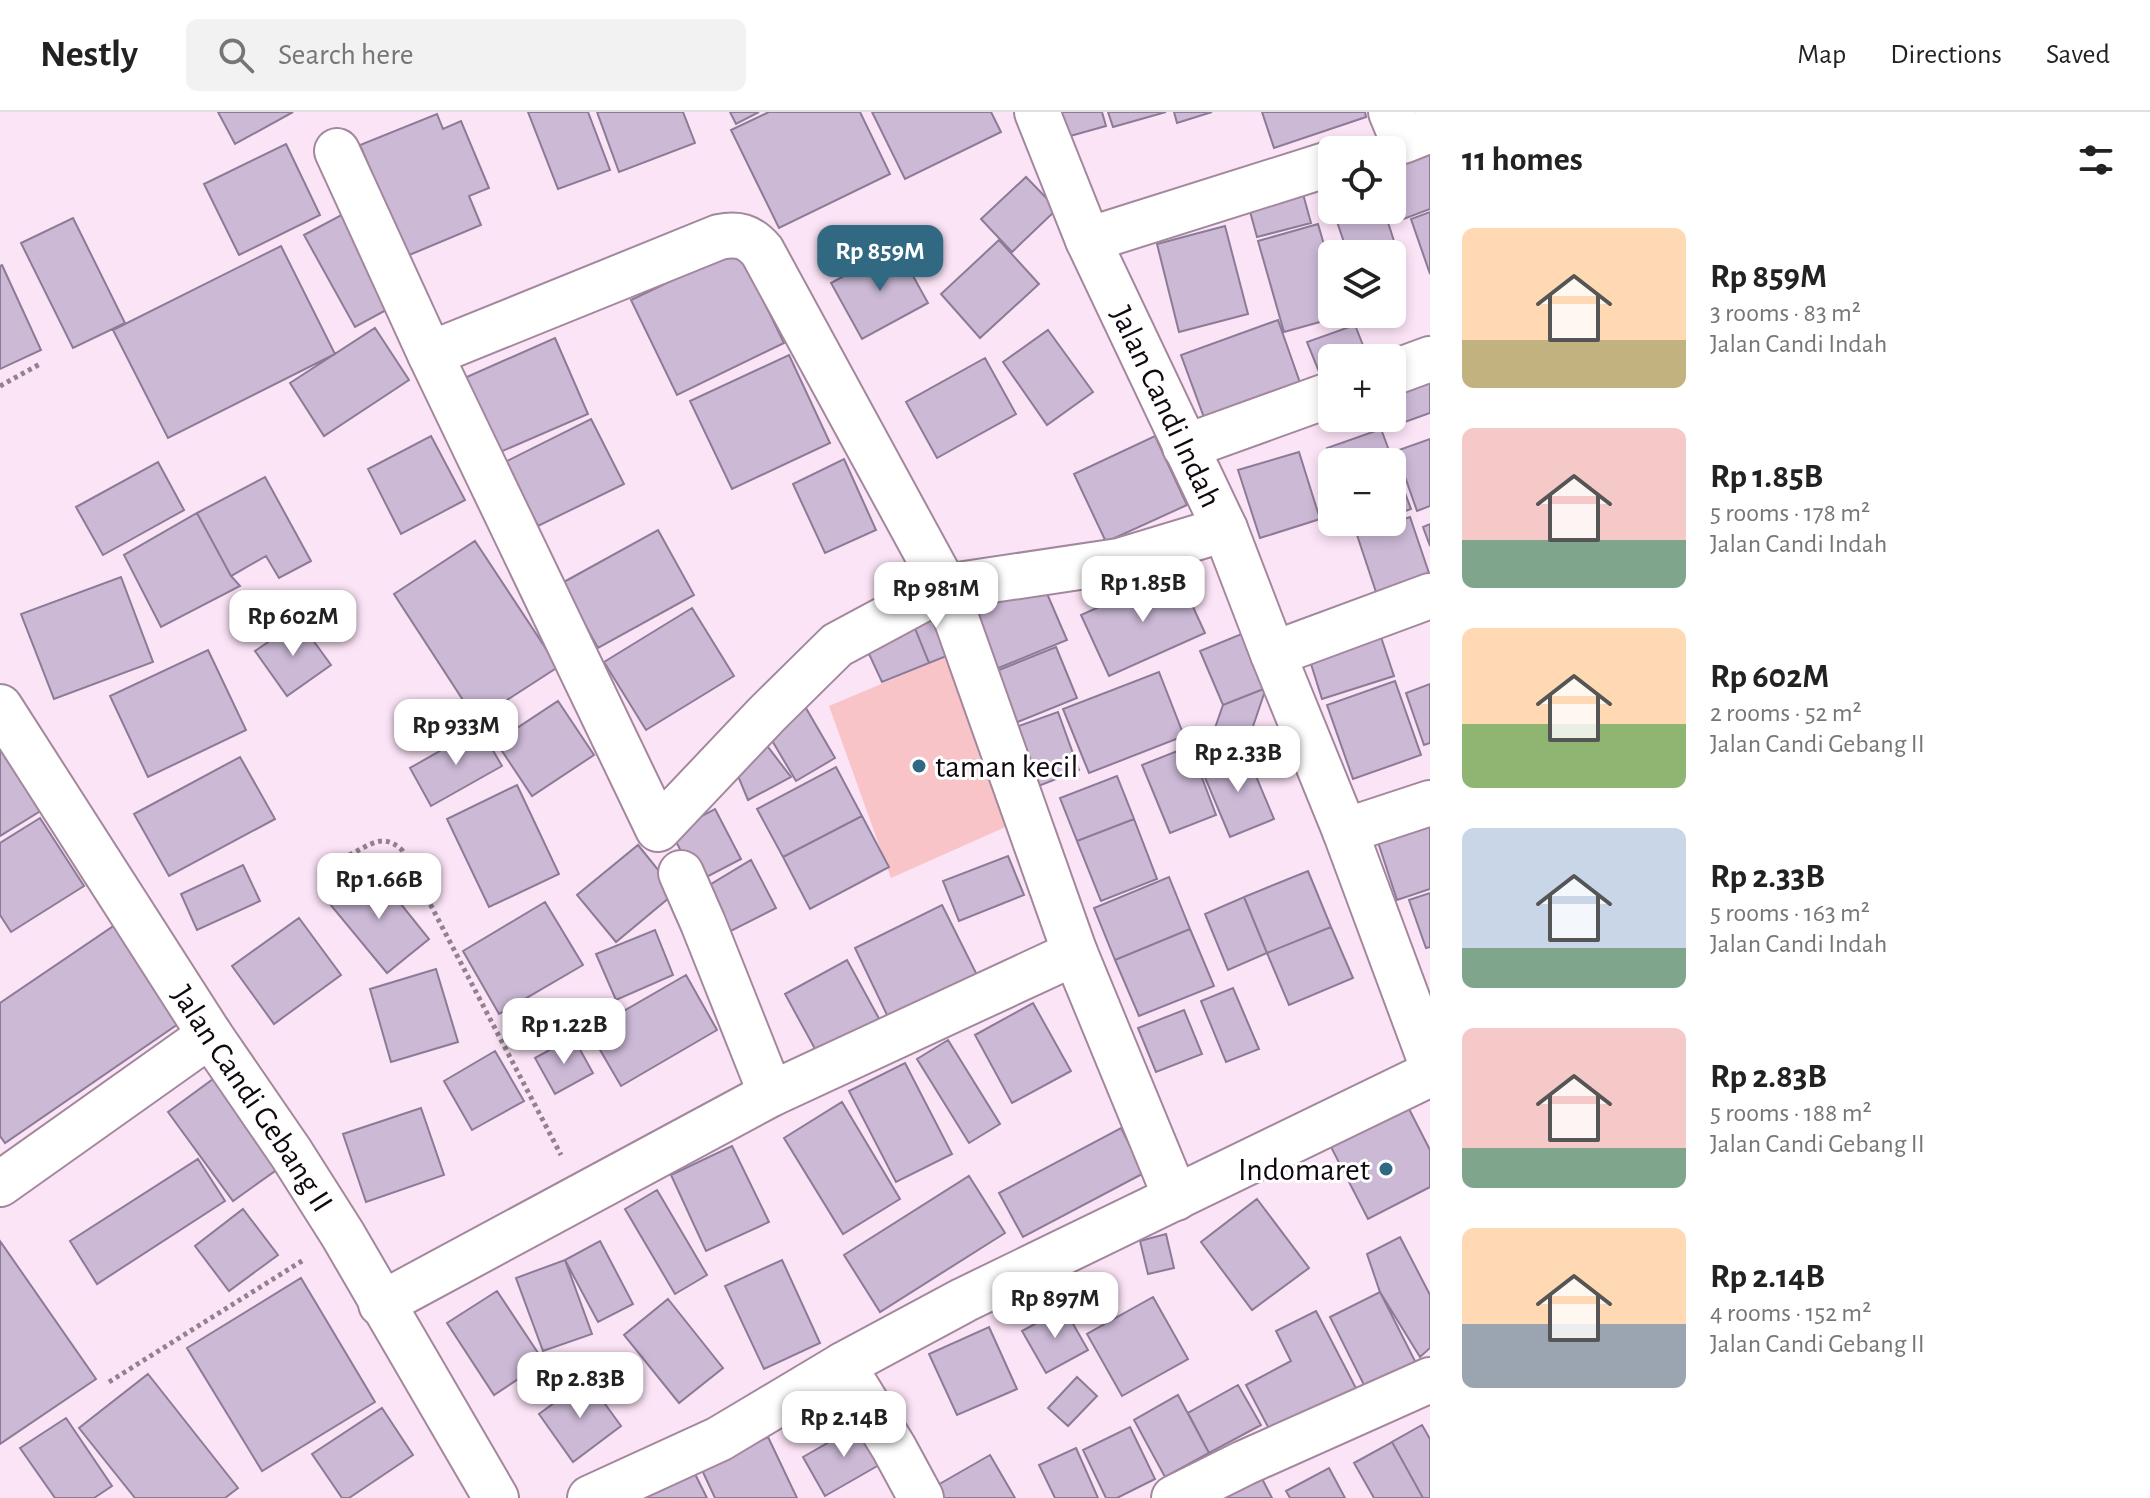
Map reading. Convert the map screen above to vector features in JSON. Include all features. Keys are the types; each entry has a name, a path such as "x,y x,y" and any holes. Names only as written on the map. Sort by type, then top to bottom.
{"street":[{"name":"Jalan Candi Indah","path":"1037,112 1088,240 1225,529 1345,831 1430,1060"},
{"path":"337,151 430,354 658,829 837,645 945,587 1119,561 1225,529"},
{"path":"1088,240 1318,167"},
{"path":"430,354 719,237 741,235 753,241 762,251 945,587 1075,953 1176,1198"},
{"path":"1406,368 1430,359"},
{"path":"1185,447 1318,399"},
{"path":"1273,654 1430,596"},
{"name":"Jalan Candi Gebang II","path":"0,707 210,1035 343,1235 496,1498"},
{"path":"1345,831 1430,803"},
{"path":"681,873 771,1094"},
{"path":"381,1304 771,1094 1075,953"},
{"path":"0,1184 210,1035"},
{"path":"590,1498 719,1439 843,1365 964,1300 1430,1074"},
{"path":"843,1365 921,1498"},
{"path":"1174,1498 1244,1463 1430,1380"}],"path":[{"path":"0,386 40,364"},
{"path":"349,855 382,840 392,841 402,850 582,1195"},
{"path":"109,1382 343,1235"}],"shaded area":[{"name":"taman kecil","path":"945,657 1010,825 891,878 829,706"}],"building":[{"path":"218,112 293,112 235,144"},
{"path":"528,112 588,112 610,170 558,189"},
{"path":"597,112 683,112 695,143 619,172"},
{"path":"730,112 759,112 736,124"},
{"path":"769,112 860,112 890,174 779,228 731,130"},
{"path":"872,112 991,112 1001,132 905,179"},
{"path":"1055,112 1102,112 1106,126 1063,138"},
{"path":"1108,112 1166,112 1113,127"},
{"path":"1174,112 1212,112 1177,123"},
{"path":"1262,112 1365,112 1366,117 1274,148"},
{"path":"437,114 443,129 461,121 489,188 469,196 481,225 407,256 360,145"},
{"path":"1430,141 1430,209 1406,218 1406,150"},
{"path":"286,144 320,215 239,255 204,184"},
{"path":"1026,177 1057,209 1012,252 981,219"},
{"path":"1300,183 1311,223 1257,237 1246,197"},
{"path":"347,212 399,303 355,327 304,235"},
{"path":"1430,212 1430,274 1411,219"},
{"path":"73,218 125,323 73,348 21,243"},
{"path":"1318,224 1323,240 1318,240 1318,323 1284,332 1258,241"},
{"path":"1338,224 1389,224 1394,240 1343,240"},
{"path":"1225,226 1248,314 1179,332 1157,244"},
{"path":"999,240 1039,284 980,338 941,294"},
{"path":"281,246 335,354 168,438 113,330"},
{"path":"897,247 928,303 862,339 831,283"},
{"path":"738,249 784,343 677,395 631,300"},
{"path":"0,266 41,350 0,369"},
{"path":"1278,320 1305,397 1209,431 1181,355"},
{"path":"375,328 409,380 324,436 290,383"},
{"path":"1347,328 1356,328 1362,344 1318,344 1318,369 1307,342"},
{"path":"1048,330 1093,392 1047,425 1003,362"},
{"path":"555,338 588,414 484,459 451,384"},
{"path":"789,355 830,443 732,489 690,401"},
{"path":"985,358 1016,414 937,458 906,402"},
{"path":"1430,374 1430,413 1406,422 1406,386"},
{"path":"591,419 624,484 538,526 505,462"},
{"path":"1372,432 1382,432 1388,448 1327,448"},
{"path":"431,436 465,500 401,534 368,469"},
{"path":"1155,436 1187,505 1106,542 1074,474"},
{"path":"1430,439 1430,506 1417,511 1406,480 1404,448"},
{"path":"1299,452 1318,520 1260,538 1238,470"},
{"path":"844,459 876,530 825,553 793,484"},
{"path":"158,462 184,510 103,555 76,507"},
{"path":"265,477 311,561 279,578 266,556 231,576 197,513"},
{"path":"197,513 231,576 240,586 161,627 124,555"},
{"path":"1410,517 1430,576 1377,595 1357,536 1406,536 1406,518"},
{"path":"1430,524 1430,546 1423,527"},
{"path":"658,530 694,595 598,648 562,583"},
{"path":"475,541 558,667 476,720 394,594"},
{"path":"1177,572 1205,633 1109,676 1081,615"},
{"path":"121,577 153,662 54,699 21,614"},
{"path":"1042,582 1067,640 986,673 958,606"},
{"path":"943,598 964,649 929,663 908,611"},
{"path":"692,608 734,676 646,730 604,662"},
{"path":"908,611 929,663 882,682 862,639"},
{"path":"299,621 331,665 287,696 255,651"},
{"path":"1376,622 1394,676 1322,699 1305,645"},
{"path":"1244,633 1266,688 1223,705 1200,651"},
{"path":"1056,647 1077,698 1015,723 994,672"},
{"path":"208,650 246,730 148,777 110,696"},
{"path":"1159,672 1184,736 1089,773 1063,709"},
{"path":"1395,681 1421,755 1353,779 1327,705"},
{"path":"1430,684 1430,743 1424,745 1406,693"},
{"path":"1266,688 1245,750 1201,768 1223,705"},
{"path":"558,701 594,755 532,796 496,742"},
{"path":"803,703 835,758 796,781 764,727"},
{"path":"1058,712 1079,770 1021,793 999,733"},
{"path":"480,728 502,766 431,806 410,768"},
{"path":"0,730 47,807 0,836"},
{"path":"758,734 791,777 748,800 731,759"},
{"path":"1190,746 1216,815 1170,833 1142,765"},
{"path":"1245,750 1274,819 1230,837 1201,768"},
{"path":"240,757 275,819 169,876 134,814"},
{"path":"836,767 862,816 783,857 757,809"},
{"path":"1117,776 1134,819 1077,841 1060,798"},
{"path":"517,785 559,874 489,907 447,819"},
{"path":"715,809 741,859 697,882 671,832"},
{"path":"862,816 889,867 810,909 783,857"},
{"path":"40,818 84,886 11,932 0,915 0,843"},
{"path":"1430,818 1430,889 1397,900 1375,833"},
{"path":"1134,819 1157,879 1101,901 1077,841"},
{"path":"638,845 676,892 616,942 577,895"},
{"path":"1008,856 1024,895 959,921 943,881"},
{"path":"751,860 776,908 713,940 693,895"},
{"path":"243,865 260,901 197,930 181,894"},
{"path":"372,868 429,939 387,973 329,903"},
{"path":"1308,871 1331,927 1267,953 1244,897"},
{"path":"1169,877 1190,929 1115,960 1094,908"},
{"path":"1430,893 1430,947 1426,948 1409,900"},
{"path":"1244,897 1267,953 1228,970 1205,914"},
{"path":"545,902 583,965 499,1014 463,951"},
{"path":"942,905 977,975 889,1019 855,948"},
{"path":"299,918 341,975 274,1024 232,966"},
{"path":"115,925 181,1022 5,1143 0,1136 0,1003"},
{"path":"1331,927 1353,978 1289,1005 1267,953"},
{"path":"1190,929 1214,986 1139,1016 1115,960"},
{"path":"655,930 673,975 616,1000 596,954"},
{"path":"847,960 882,1024 820,1058 785,994"},
{"path":"436,969 458,1042 391,1062 370,989"},
{"path":"686,975 717,1030 621,1086 589,1031"},
{"path":"1233,988 1259,1049 1226,1062 1201,1001"},
{"path":"1033,1003 1071,1071 1012,1103 975,1035"},
{"path":"1184,1010 1202,1054 1156,1072 1138,1028"},
{"path":"573,1037 593,1073 555,1094 535,1058"},
{"path":"948,1040 1000,1124 969,1143 917,1059"},
{"path":"495,1051 524,1101 472,1130 444,1081"},
{"path":"905,1063 952,1154 896,1182 849,1091"},
{"path":"220,1074 285,1164 233,1201 168,1112"},
{"path":"842,1102 900,1199 843,1234 784,1138"},
{"name":"Indomaret","path":"1408,1107 1430,1150 1430,1187 1368,1219 1331,1147"},
{"path":"421,1108 444,1175 366,1202 343,1134"},
{"path":"1121,1128 1144,1173 1023,1237 999,1193"},
{"path":"732,1146 769,1222 706,1251 671,1175"},
{"path":"198,1159 225,1201 97,1284 70,1241"},
{"path":"969,1176 1005,1233 880,1312 844,1255"},
{"path":"657,1190 707,1275 675,1294 625,1209"},
{"path":"1257,1199 1309,1268 1252,1310 1201,1242"},
{"path":"243,1209 278,1255 229,1291 195,1246"},
{"path":"1166,1234 1174,1268 1148,1274 1140,1241"},
{"path":"1400,1237 1430,1295 1430,1348 1420,1357 1380,1292 1367,1254"},
{"path":"0,1241 96,1379 0,1444"},
{"path":"600,1241 633,1304 598,1322 565,1260"},
{"path":"565,1260 592,1334 543,1351 516,1278"},
{"path":"782,1260 820,1343 764,1369 725,1286"},
{"path":"301,1278 375,1402 262,1471 187,1348"},
{"path":"497,1291 544,1362 494,1395 447,1323"},
{"path":"1380,1292 1418,1367 1368,1393 1330,1317"},
{"path":"1153,1297 1188,1359 1122,1396 1087,1334"},
{"path":"668,1299 723,1368 679,1403 624,1335"},
{"path":"1064,1308 1088,1350 1046,1373 1022,1331"},
{"path":"1316,1311 1360,1396 1275,1440 1246,1385 1291,1361 1276,1331"},
{"path":"989,1327 1017,1389 957,1415 929,1354"},
{"path":"148,1374 238,1488 225,1498 135,1498 79,1428"},
{"path":"1077,1377 1097,1396 1068,1426 1048,1408"},
{"path":"587,1379 621,1426 573,1462 539,1414"},
{"path":"1238,1385 1261,1425 1209,1453 1188,1413"},
{"path":"1178,1395 1209,1453 1165,1477 1134,1420"},
{"path":"382,1408 413,1455 349,1498 342,1498 312,1454"},
{"path":"66,1418 112,1486 94,1498 55,1498 20,1448"},
{"path":"864,1422 886,1461 825,1496 803,1457"},
{"path":"1422,1425 1430,1439 1430,1498 1423,1498 1392,1442"},
{"path":"1130,1427 1155,1479 1117,1498 1106,1498 1083,1450"},
{"path":"768,1437 797,1498 715,1498 701,1468"},
{"path":"1392,1442 1423,1498 1374,1498 1354,1463"},
{"path":"1076,1448 1098,1498 1055,1498 1039,1465"},
{"path":"990,1455 1015,1498 934,1498 929,1490"},
{"path":"1329,1468 1345,1498 1290,1498 1286,1491"},
{"path":"693,1470 707,1498 635,1498"},
{"path":"1258,1471 1272,1498 1207,1498"}],"place":[{"name":"taman kecil","path":"919,766"},
{"name":"Indomaret","path":"1386,1169"}]}
